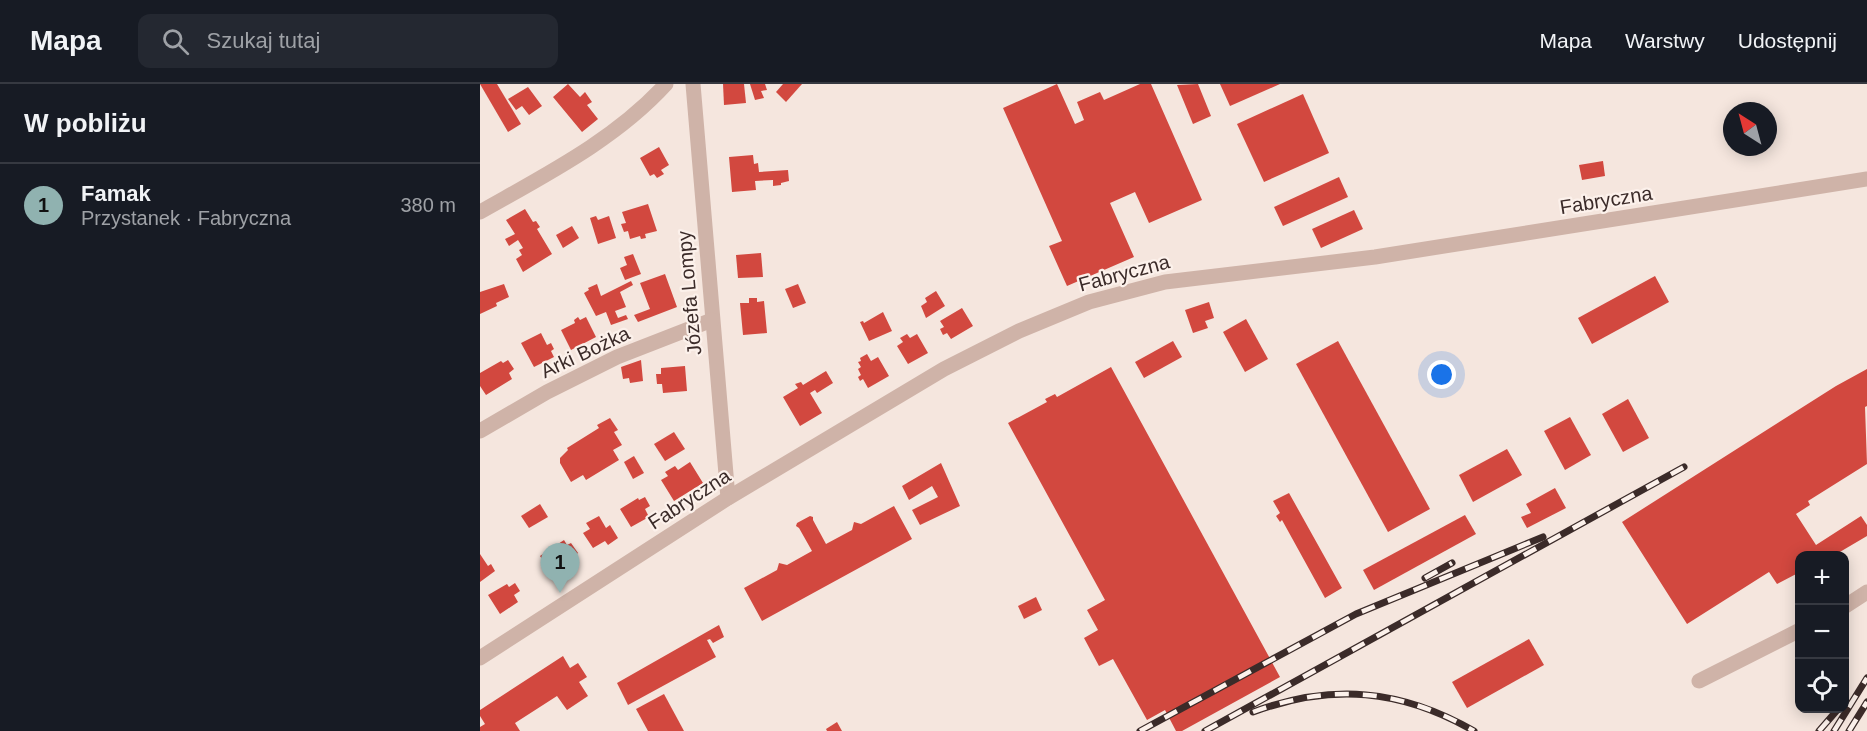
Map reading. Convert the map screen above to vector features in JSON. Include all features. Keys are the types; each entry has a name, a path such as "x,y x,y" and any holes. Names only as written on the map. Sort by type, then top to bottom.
{"street":[{"path":"480,212 591,148 650,102 666,84"},
{"name":"Józefa Lompy","path":"693,84 728,498"},
{"name":"Fabryczna","path":"480,658 728,498 944,369 1019,331 1089,302 1165,282 1375,257 1867,179"},
{"name":"Arki Bożka","path":"480,431 548,392 617,357 712,320"},
{"path":"1849,605 1867,592"},
{"path":"1699,681 1795,633"}],"building":[{"path":"480,84 497,84 521,124 508,132"},
{"path":"568,84 580,97 585,92 592,102 587,105 598,119 582,132 553,97"},
{"path":"723,84 744,84 746,103 724,105"},
{"path":"750,84 765,84 767,90 761,91 764,98 755,100"},
{"path":"783,84 802,84 786,102 776,92"},
{"path":"1057,84 1075,124 1084,120 1077,102 1100,92 1104,100 1140,84 1151,84 1202,200 1149,223 1135,192 1110,203 1134,257 1067,286 1049,246 1062,241 1003,108"},
{"path":"1198,84 1211,116 1193,124 1177,85"},
{"path":"1220,84 1280,84 1230,106"},
{"path":"528,87 542,106 529,115 522,106 516,110 508,99"},
{"path":"1303,94 1329,153 1264,182 1237,124"},
{"path":"659,147 669,165 661,170 664,174 657,178 654,174 650,176 640,158"},
{"path":"753,155 754,164 758,163 759,172 788,170 789,181 773,186 773,180 755,181 756,190 732,192 729,157"},
{"path":"1603,161 1605,176 1582,180 1579,165"},
{"path":"1339,177 1348,197 1283,226 1274,207"},
{"path":"648,204 657,231 645,234 646,238 641,239 640,236 630,239 628,231 624,232 621,224 626,223 622,212"},
{"path":"525,209 533,222 536,221 540,227 537,229 552,254 523,272 516,259 522,255 519,250 523,248 518,240 509,246 505,239 515,234 506,220"},
{"path":"1354,210 1363,229 1321,248 1312,229"},
{"path":"596,216 598,220 609,216 616,238 598,244 590,218"},
{"path":"572,226 579,238 563,248 556,235"},
{"path":"761,253 763,277 738,278 736,255"},
{"path":"633,254 641,274 625,280 620,268 627,265 624,257"},
{"path":"665,274 677,307 638,322 634,315 650,309 640,283"},
{"path":"1655,276 1669,302 1592,344 1578,318"},
{"path":"631,281 633,285 620,292 626,307 615,311 618,318 626,315 628,319 611,325 606,312 596,316 584,293 589,290 588,288 597,284 601,296"},
{"path":"504,284 509,297 480,314 480,292"},
{"path":"798,284 806,303 793,308 785,289"},
{"path":"936,291 945,306 926,318 921,306 927,302 925,298"},
{"path":"749,298 757,298 757,302 764,301 767,333 743,335 740,303 749,303"},
{"path":"1209,302 1214,318 1205,321 1208,328 1193,333 1185,310"},
{"path":"962,308 973,326 951,339 947,333 943,335 940,329 944,327 940,321"},
{"path":"883,312 892,331 869,341 860,322 864,323"},
{"path":"578,317 580,320 586,317 596,337 571,350 561,330 575,323 574,320"},
{"path":"1246,319 1268,359 1245,372 1223,332"},
{"path":"541,333 547,345 551,343 554,357 534,367 521,343"},
{"path":"907,334 910,338 917,334 928,353 908,364 897,346 903,342 900,338"},
{"path":"1173,341 1182,357 1144,378 1135,362"},
{"path":"1338,341 1430,509 1388,532 1296,364"},
{"path":"867,354 871,361 878,357 889,376 868,388 863,379 860,381 858,377 861,375 858,369 861,367 858,362"},
{"path":"508,360 514,369 509,373 512,379 486,395 480,386 480,373 501,361 503,363"},
{"path":"641,360 643,381 630,383 629,378 623,379 621,367"},
{"path":"685,366 687,391 663,393 662,384 657,384 656,374 661,374 661,368"},
{"path":"1111,367 1280,677 1182,731 1176,731 1165,710 1147,720 1113,659 1099,666 1084,638 1098,630 1087,610 1105,600 1008,423 1047,402 1045,399 1055,394 1057,397"},
{"path":"1867,369 1867,406 1865,407 1867,464 1808,501 1810,505 1796,514 1816,545 1861,516 1867,525 1867,536 1842,551 1795,551 1795,575 1777,584 1769,572 1687,624 1622,522 1836,386"},
{"path":"826,371 833,383 817,393 815,390 810,393 822,413 800,426 783,397 798,388 795,384 801,382 803,385"},
{"path":"1628,399 1649,438 1623,452 1602,414"},
{"path":"1570,417 1591,455 1565,470 1544,431"},
{"path":"610,418 618,430 614,432 622,445 613,450 619,460 586,480 583,475 571,482 560,463 560,458 568,450 567,448 599,428 597,425"},
{"path":"674,432 685,449 665,461 654,444"},
{"path":"1507,449 1522,475 1473,502 1459,475"},
{"path":"634,456 644,473 633,479 624,462"},
{"path":"690,462 703,483 674,501 661,480 668,476 665,472 675,466 678,470"},
{"path":"941,463 960,506 920,525 912,510 938,497 932,486 909,500 902,486"},
{"path":"1555,488 1566,508 1527,528 1521,517 1531,513 1526,504"},
{"path":"1289,493 1342,588 1325,598 1282,520 1280,522 1276,516 1280,513 1273,501"},
{"path":"645,497 650,506 645,509 649,517 631,527 620,509 638,498 639,500"},
{"path":"540,504 548,517 529,528 521,516"},
{"path":"894,506 912,539 762,621 744,588 777,570 779,563 787,565 812,551 796,526 797,523 810,516 813,517 826,544 852,530 854,522 861,524"},
{"path":"1465,515 1476,534 1374,590 1363,570"},
{"path":"599,516 606,528 610,525 618,538 608,545 605,541 593,548 583,533 590,529 586,523"},
{"path":"564,540 567,545 571,543 578,553 574,556 577,561 553,576 540,556"},
{"path":"480,554 488,566 491,564 495,571 480,582"},
{"path":"515,583 520,591 514,595 518,602 500,614 488,595 507,584 509,587"},
{"path":"1036,597 1042,610 1024,619 1018,606"},
{"path":"719,625 724,637 713,643 710,639 707,640 716,657 628,705 617,683"},
{"path":"1529,639 1544,665 1467,708 1452,682"},
{"path":"563,656 570,668 578,663 587,677 579,682 588,696 567,710 557,696 515,723 520,731 480,731 480,727 485,724 480,716 480,710"},
{"path":"664,694 684,731 648,731 636,709"},
{"path":"837,722 842,731 827,731 826,729"}],"railway":[{"path":"1205,731 1684,467"},
{"path":"1140,731 1356,614 1543,537"},
{"path":"1425,578 1452,563"},
{"path":"1834,731 1867,678"},
{"path":"1253,712 1311,697 1338,694 1366,695 1420,706 1474,731"},
{"path":"1849,731 1867,702"},
{"path":"1819,731 1835,713"}],"place":[{"name":"Famak","path":"560,593"}]}
